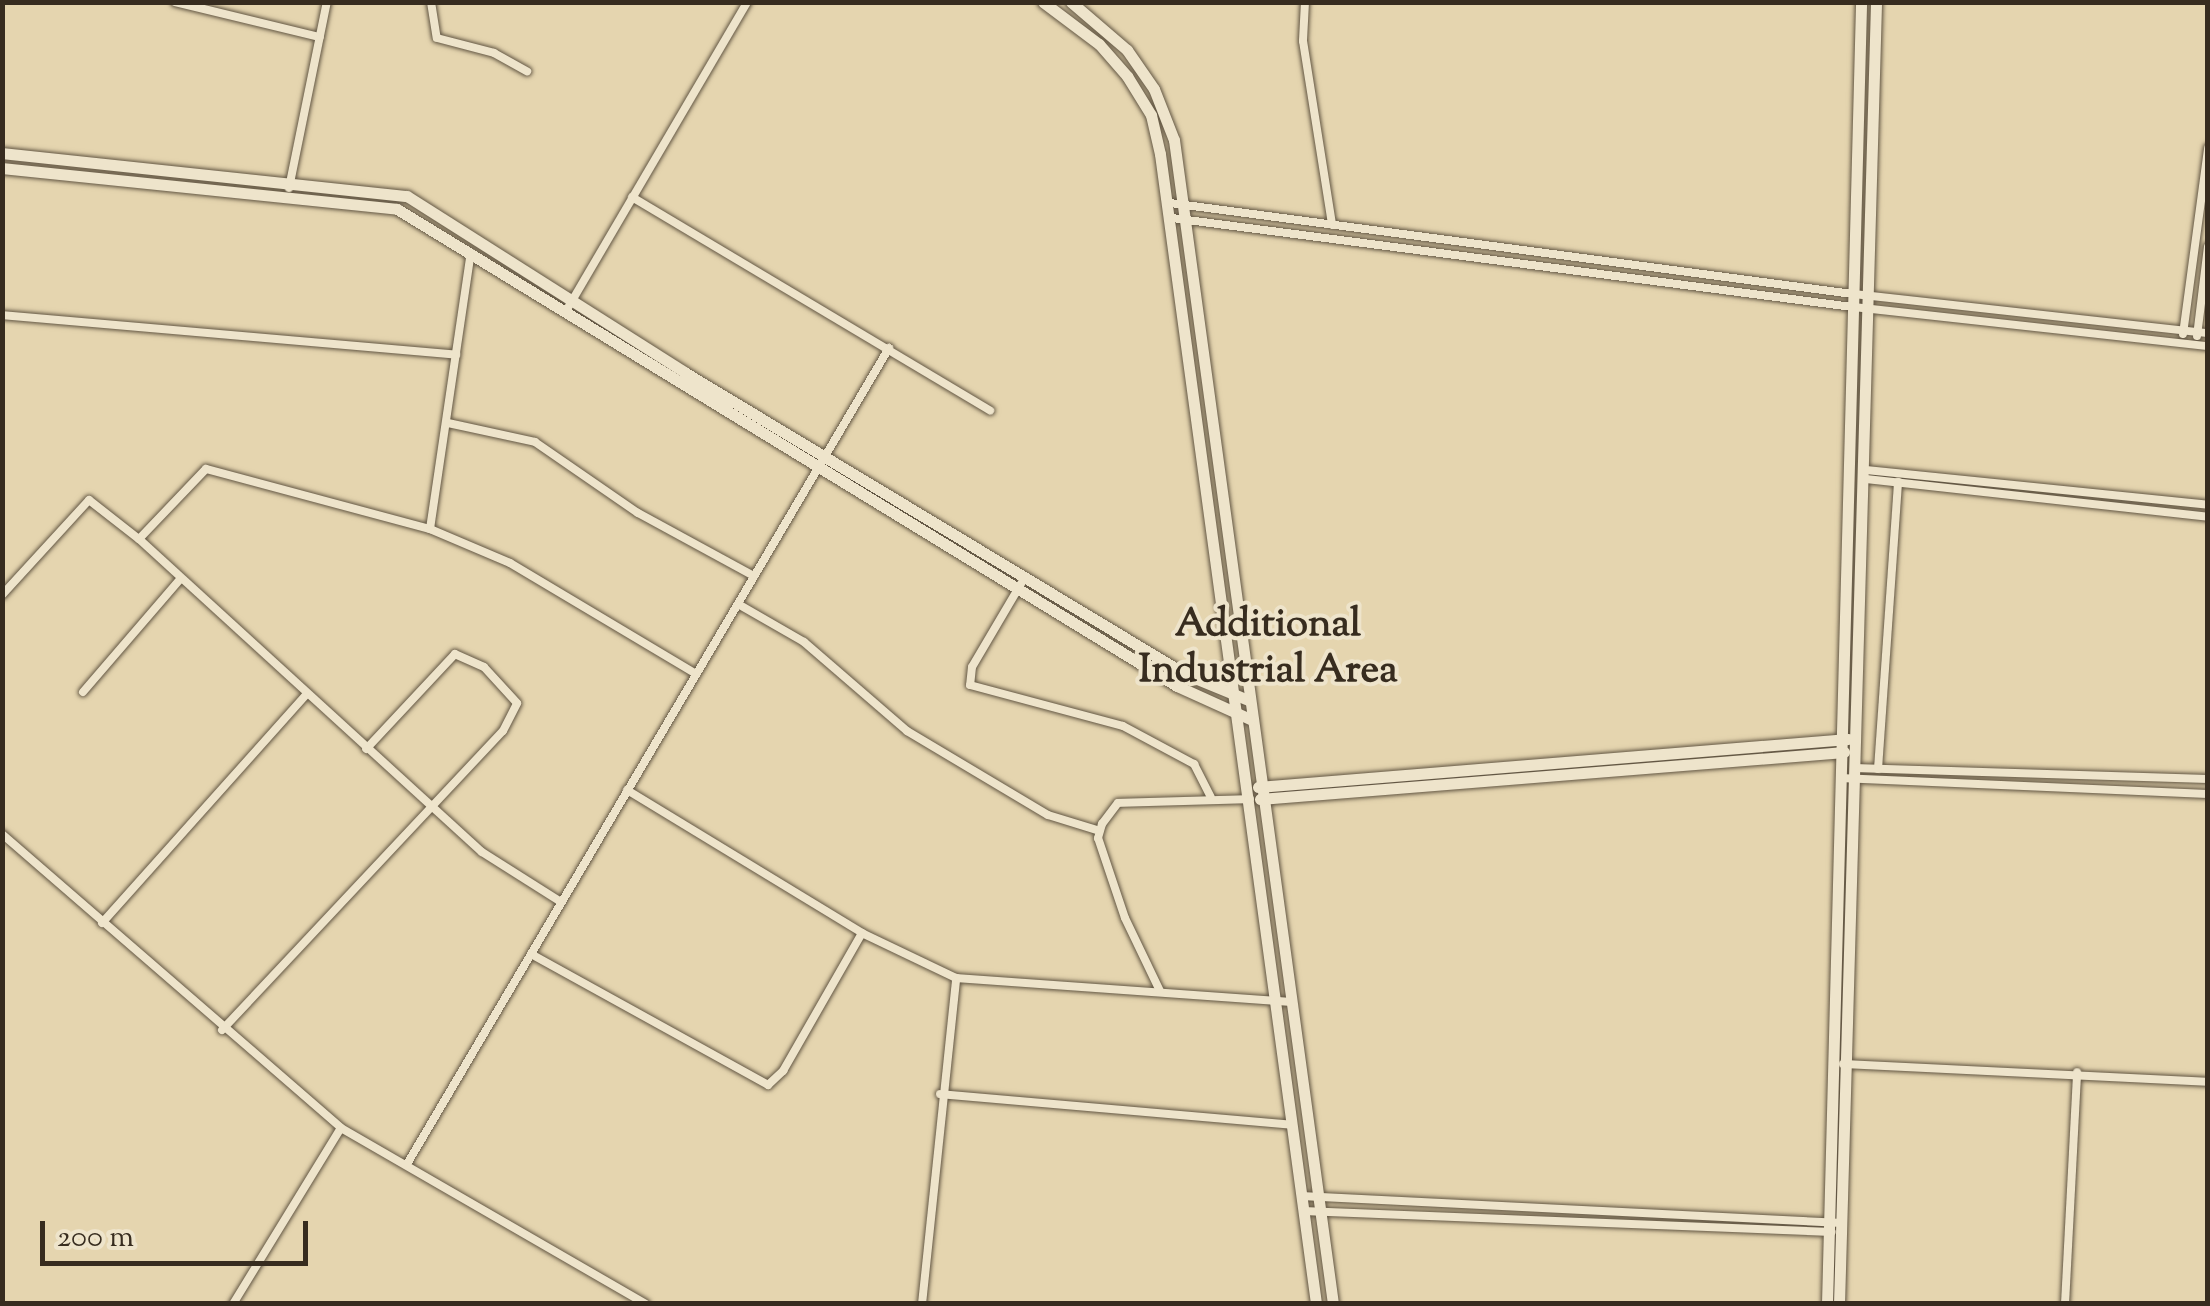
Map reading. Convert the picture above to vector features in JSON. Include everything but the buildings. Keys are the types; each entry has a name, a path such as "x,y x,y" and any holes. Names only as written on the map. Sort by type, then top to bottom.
{"street":[{"path":"174,2 320,36"},
{"path":"287,197 327,2"},
{"path":"432,2 437,38 494,53 527,71"},
{"path":"569,306 747,2"},
{"path":"1043,2 1099,44 1142,98 1170,204 1179,219 1242,698 1250,718 1275,1002 1316,1304"},
{"path":"1071,2 1118,40 1154,89 1174,140 1184,205 1179,219"},
{"path":"1305,2 1304,40 1332,225"},
{"path":"1827,1304 1845,1064 1866,475 1860,301 1861,2"},
{"path":"1839,1304 1829,1063 1840,746 1876,2"},
{"path":"2182,343 2208,148"},
{"path":"2,154 407,196 473,246 1022,583 1177,686 1250,718"},
{"path":"2,168 397,209 473,246"},
{"path":"632,197 990,410"},
{"path":"1170,204 2208,346"},
{"path":"1179,219 1696,287 2202,332"},
{"path":"430,529 473,246"},
{"path":"2196,345 2202,332 2208,246"},
{"path":"1696,273 1696,287"},
{"path":"2,314 456,355"},
{"path":"406,1164 889,348"},
{"path":"448,423 535,442 638,513 754,576"},
{"path":"138,539 206,469 430,529 510,563 696,674"},
{"path":"1866,475 1898,482 2208,517"},
{"path":"1866,475 2208,505"},
{"path":"1878,768 1898,482"},
{"path":"2,595 89,500 138,539 482,852 562,902"},
{"path":"83,692 181,578"},
{"path":"1022,583 1185,674 1242,698"},
{"path":"1022,583 972,667 970,685 1123,726 1194,764 1211,797"},
{"path":"738,604 804,642 907,731 1048,815 1100,831"},
{"path":"222,1030 516,710 513,697 484,667 454,654 366,749"},
{"path":"102,923 306,694"},
{"path":"1242,698 1236,714 1256,793 1291,1002 1333,1304"},
{"path":"1160,991 1124,918 1100,831 1118,803 1856,745"},
{"path":"1856,773 1878,768 2208,779"},
{"path":"1840,773 2208,794"},
{"path":"628,790 862,933 956,978 1291,1002"},
{"path":"2,834 222,1030 341,1128 646,1304"},
{"path":"531,954 768,1085 784,1071 862,933"},
{"path":"922,1304 940,1094 956,978"},
{"path":"1829,1063 2076,1072 2208,1082"},
{"path":"2065,1304 2076,1072"},
{"path":"940,1094 1292,1125"},
{"path":"233,1304 341,1128"},
{"path":"1301,1196 1835,1227"},
{"path":"1303,1212 1835,1227"}],"district":[{"name":"Additional Industrial Area","path":"1268,649"}]}
